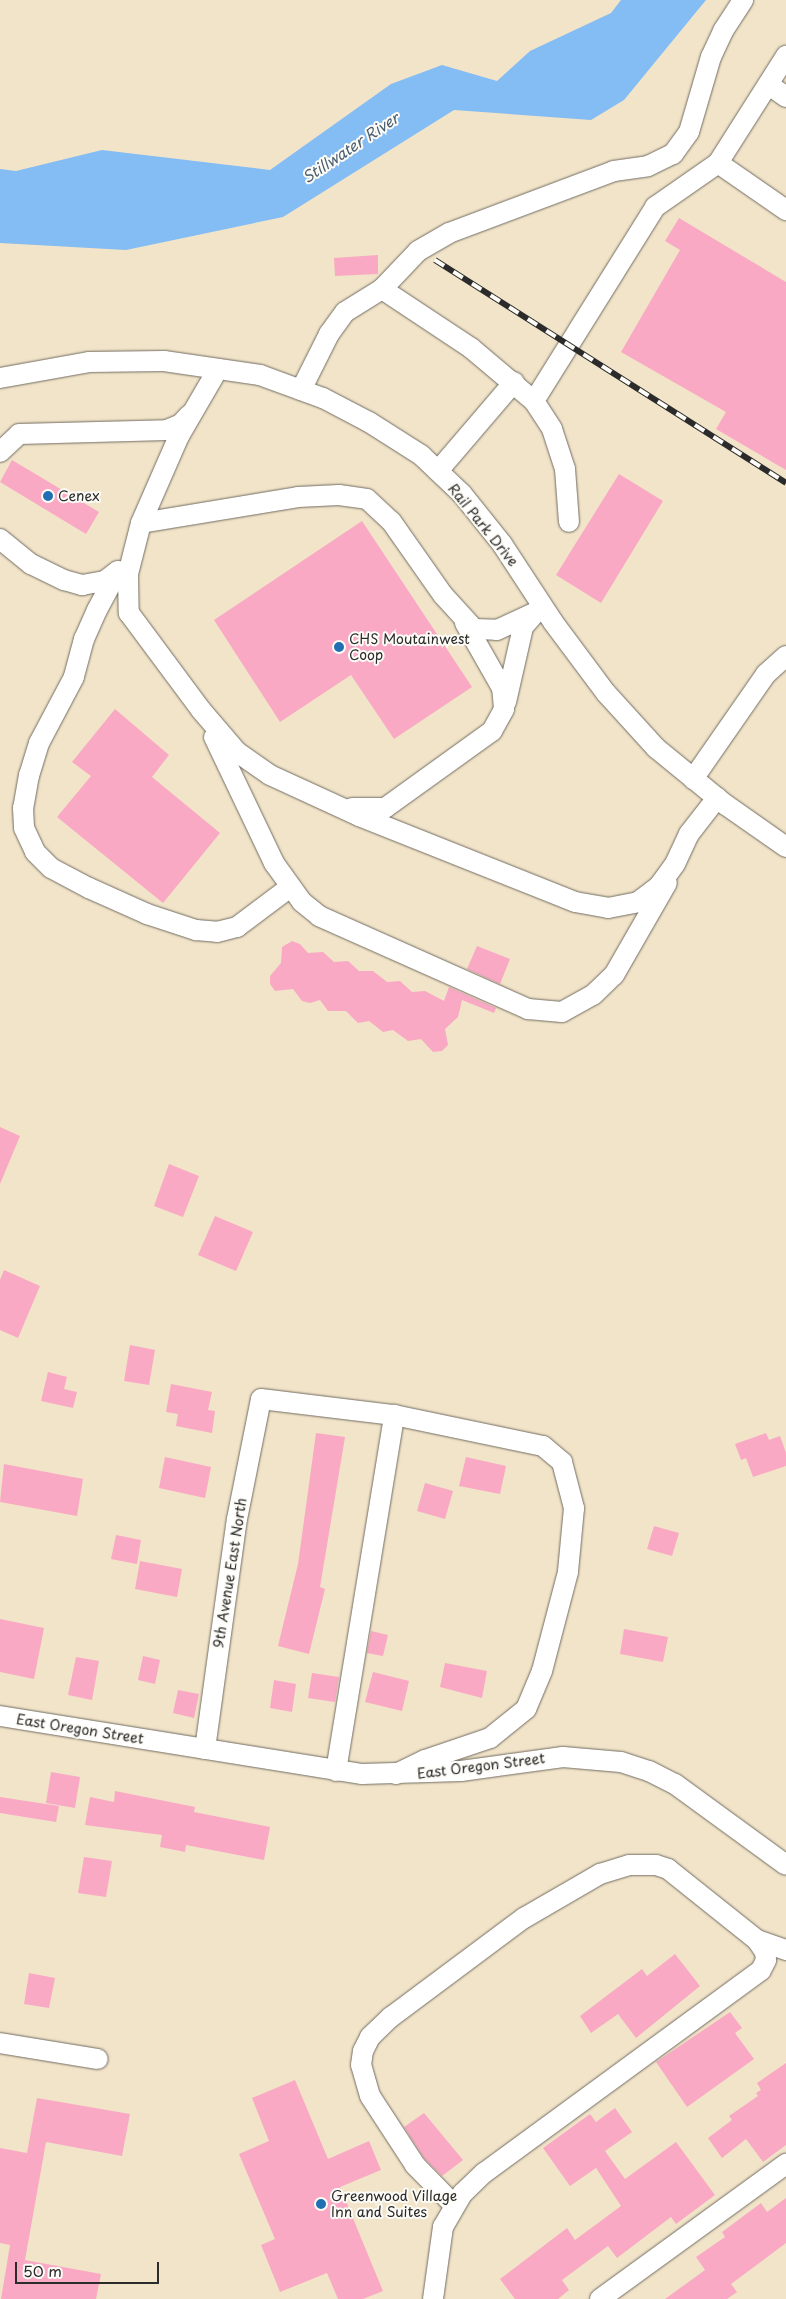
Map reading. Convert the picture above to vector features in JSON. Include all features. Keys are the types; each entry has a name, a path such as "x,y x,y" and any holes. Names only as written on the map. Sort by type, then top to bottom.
{"street":[{"path":"300,390 329,334 345,312 382,289 418,251 449,233 614,171 648,166 673,154 689,132 711,57 723,31 744,0"},
{"path":"534,402 655,207 718,163 786,56"},
{"path":"769,85 786,97"},
{"path":"718,163 786,210"},
{"path":"382,289 471,348 514,382 534,402 552,429 566,469 569,522"},
{"name":"Rail Park Drive","path":"0,378 89,362 164,361 260,375 300,390 369,422 421,455 462,494 502,544 539,608 606,693 656,748 717,798 786,846"},
{"path":"218,369 179,436 141,523 128,574 129,613 186,690 237,752 270,775 324,801 574,902 608,908 638,902 659,886 675,864"},
{"path":"438,471 514,382"},
{"path":"0,452 19,434 167,430 180,424 196,408"},
{"path":"141,523 298,497 339,495 367,499 391,521 460,618 492,668 502,688 504,709"},
{"path":"0,539 31,564 64,580 82,585 105,582 118,572"},
{"path":"135,546 97,610 84,639 74,677 39,743 28,775 23,808 24,828 34,852 51,868 89,888 147,914 196,930 217,932 237,927 289,888"},
{"path":"460,618 474,629 485,632 496,630 539,608"},
{"path":"324,801 360,810 385,808 492,731 504,709 523,627 539,608"},
{"path":"693,779 766,674 786,656"},
{"path":"186,690 210,728 289,888 319,916 528,1009 562,1012 592,995 614,974 661,894 689,834 717,798"},
{"path":"402,797 397,806 400,822 448,851"},
{"name":"9th Avenue East North","path":"205,1749 237,1519 261,1398 394,1415"},
{"path":"336,1772 394,1415 543,1446 562,1462 574,1508 568,1572 542,1671 526,1709 490,1738 425,1760 396,1774"},
{"name":"East Oregon Street","path":"0,1716 336,1772 396,1774 460,1771 535,1759 592,1758 621,1762 648,1771 675,1784 786,1865"},
{"path":"433,2299 439,2240 454,2205 484,2173 761,1970 766,1960 765,1952 757,1940 668,1869 644,1864 616,1868 570,1889 524,1918 378,2028 363,2051 361,2066 370,2096 415,2166 454,2205"},
{"path":"757,1940 786,1950"},
{"path":"0,2043 98,2059"},
{"path":"600,2299 786,2164"}],"water":[{"name":"Stillwater River","path":"621,0 706,0 624,100 591,120 454,110 283,217 126,250 0,243 0,169 16,171 102,150 270,170 391,84 442,65 497,81 530,51 611,13"}],"building":[{"path":"679,218 786,282 786,470 716,429 726,412 621,352 680,250 665,241"},
{"path":"378,255 378,274 335,276 334,258"},
{"path":"12,460 99,512 86,534 0,482"},
{"path":"619,474 663,501 601,603 556,575"},
{"name":"CHS Moutainwest Coop","path":"362,521 472,687 394,739 351,675 280,722 214,620"},
{"path":"115,709 169,755 152,777 220,833 163,903 57,817 91,776 72,762"},
{"path":"292,941 300,944 308,953 323,952 334,962 348,961 359,971 373,971 387,982 400,981 412,992 425,991 444,1001 449,987 496,1008 494,1013 462,1000 458,1017 445,1029 448,1045 442,1051 433,1052 421,1039 408,1041 393,1030 383,1032 369,1021 358,1023 346,1011 328,1011 320,1000 310,1003 302,1001 293,989 275,991 270,984 270,976 281,963 282,947"},
{"path":"477,946 510,959 500,984 467,969"},
{"path":"0,1127 20,1136 0,1184"},
{"path":"169,1164 199,1176 183,1217 154,1206"},
{"path":"215,1216 253,1232 236,1271 198,1255"},
{"path":"4,1270 40,1286 18,1338 0,1330 0,1280"},
{"path":"130,1345 155,1350 149,1385 124,1381"},
{"path":"48,1372 67,1377 64,1389 77,1392 73,1408 41,1401"},
{"path":"171,1384 212,1392 208,1410 215,1411 212,1433 176,1426 178,1414 166,1412"},
{"path":"316,1433 345,1437 320,1587 325,1589 309,1654 278,1646 298,1564"},
{"path":"766,1433 769,1440 780,1436 786,1453 786,1466 753,1477 746,1458 741,1460 735,1444"},
{"path":"165,1457 211,1467 205,1498 159,1488"},
{"path":"466,1457 506,1466 500,1494 459,1486"},
{"path":"4,1464 83,1479 77,1516 0,1502"},
{"path":"425,1483 453,1491 445,1519 417,1511"},
{"path":"654,1526 679,1533 672,1556 647,1549"},
{"path":"116,1535 141,1540 137,1564 111,1559"},
{"path":"140,1561 182,1569 177,1597 135,1589"},
{"path":"0,1619 44,1628 34,1679 0,1672"},
{"path":"624,1629 668,1637 663,1662 620,1654"},
{"path":"371,1631 388,1635 383,1656 367,1653"},
{"path":"143,1656 160,1660 155,1684 138,1680"},
{"path":"76,1657 99,1661 92,1700 68,1695"},
{"path":"445,1663 487,1671 482,1698 440,1687"},
{"path":"373,1672 409,1681 402,1711 365,1702"},
{"path":"312,1673 339,1677 335,1702 308,1698"},
{"path":"274,1680 296,1684 292,1712 270,1708"},
{"path":"178,1690 199,1694 194,1718 173,1713"},
{"path":"51,1772 80,1777 75,1808 46,1803"},
{"path":"115,1791 195,1807 194,1812 270,1827 264,1860 186,1845 185,1852 160,1847 162,1835 85,1825 90,1797 114,1802"},
{"path":"0,1797 59,1806 56,1822 0,1813"},
{"path":"84,1857 112,1861 106,1897 78,1893"},
{"path":"675,1954 700,1986 636,2038 618,2014 591,2033 580,2016 642,1969 647,1976"},
{"path":"29,1973 55,1978 49,2008 24,2004"},
{"path":"730,2012 742,2028 735,2033 754,2059 687,2107 656,2062"},
{"path":"786,2063 786,2145 763,2162 746,2139 722,2158 708,2138 732,2120 729,2116 758,2096 756,2093 761,2090 757,2083"},
{"path":"295,2080 328,2159 369,2141 381,2170 340,2187 383,2291 363,2299 338,2299 327,2273 280,2292 261,2245 275,2239 239,2154 269,2141 252,2098"},
{"path":"37,2098 130,2114 122,2156 46,2142 25,2260 101,2274 96,2299 1,2299 10,2245 0,2243 0,2148 27,2153"},
{"path":"615,2108 632,2132 605,2151 625,2179 676,2142 715,2195 676,2224 671,2217 617,2258 608,2246 562,2280 569,2290 558,2299 515,2299 500,2279 567,2228 575,2240 621,2206 596,2168 570,2186 543,2148 590,2114 596,2122"},
{"path":"424,2113 463,2160 442,2176 424,2158 404,2127"},
{"path":"786,2198 786,2243 731,2284 737,2292 727,2299 665,2299 705,2270 696,2257 725,2237 722,2232 761,2203 767,2212"}],"railway":[{"path":"435,260 786,483"}],"place":[{"name":"Cenex","path":"48,496"},
{"name":"CHS Moutainwest Coop","path":"339,647"},
{"name":"Greenwood Village Inn and Suites","path":"321,2204"}]}
